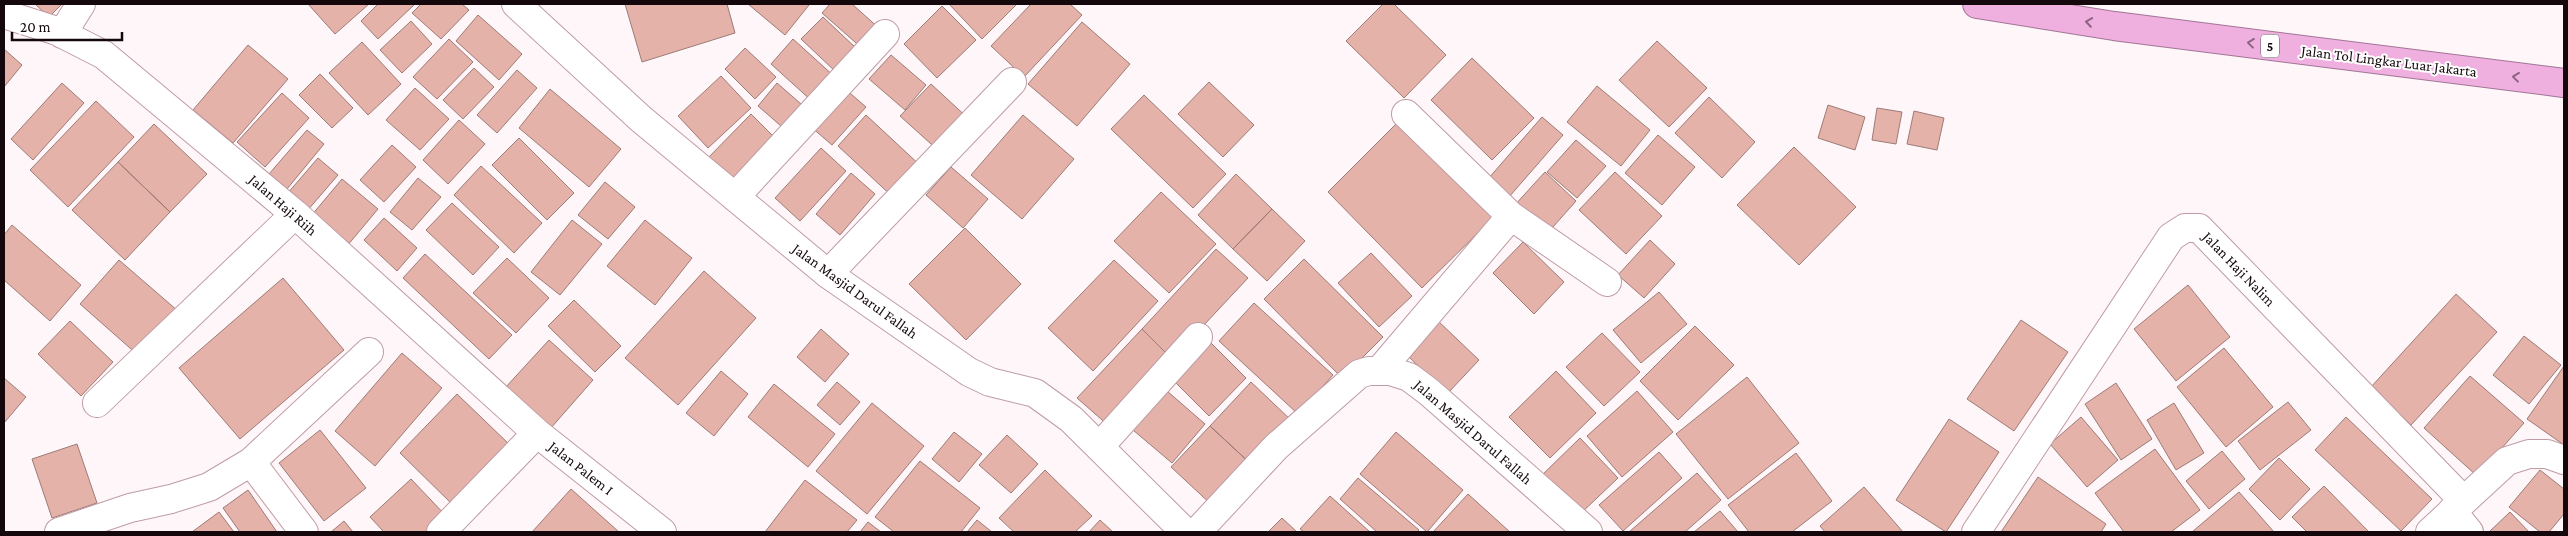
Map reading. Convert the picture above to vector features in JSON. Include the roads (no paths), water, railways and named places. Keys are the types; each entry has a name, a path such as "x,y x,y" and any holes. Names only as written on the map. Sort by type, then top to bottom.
{"highway":[{"name":"Jalan Tol Lingkar Luar Jakarta","path":"1977,4 2114,26 2564,83"}],"street":[{"path":"62,34 81,4"},
{"name":"Jalan Masjid Darul Fallah","path":"516,4 641,118 828,274 969,372 990,382 1035,393 1072,419 1186,532"},
{"name":"Jalan Haji Riih","path":"4,14 62,34 104,55 295,214 537,433"},
{"path":"735,196 885,34"},
{"path":"828,274 1012,82"},
{"path":"1406,114 1511,216 1607,282"},
{"path":"97,403 295,214"},
{"path":"1380,370 1511,216"},
{"name":"Jalan Haji Nalim","path":"1976,532 2172,237 2185,228 2199,228 2458,506 2470,532"},
{"path":"1100,446 1198,337"},
{"path":"60,532 130,508 171,499 209,487 251,462 369,352"},
{"name":"Jalan Masjid Darul Fallah","path":"1197,532 1276,447 1359,374 1380,370 1409,377 1429,392 1588,532"},
{"name":"Jalan Palem I","path":"442,532 537,433 662,532"},
{"path":"2430,532 2507,461 2529,454 2547,454 2564,460"},
{"path":"251,462 304,532"}]}
